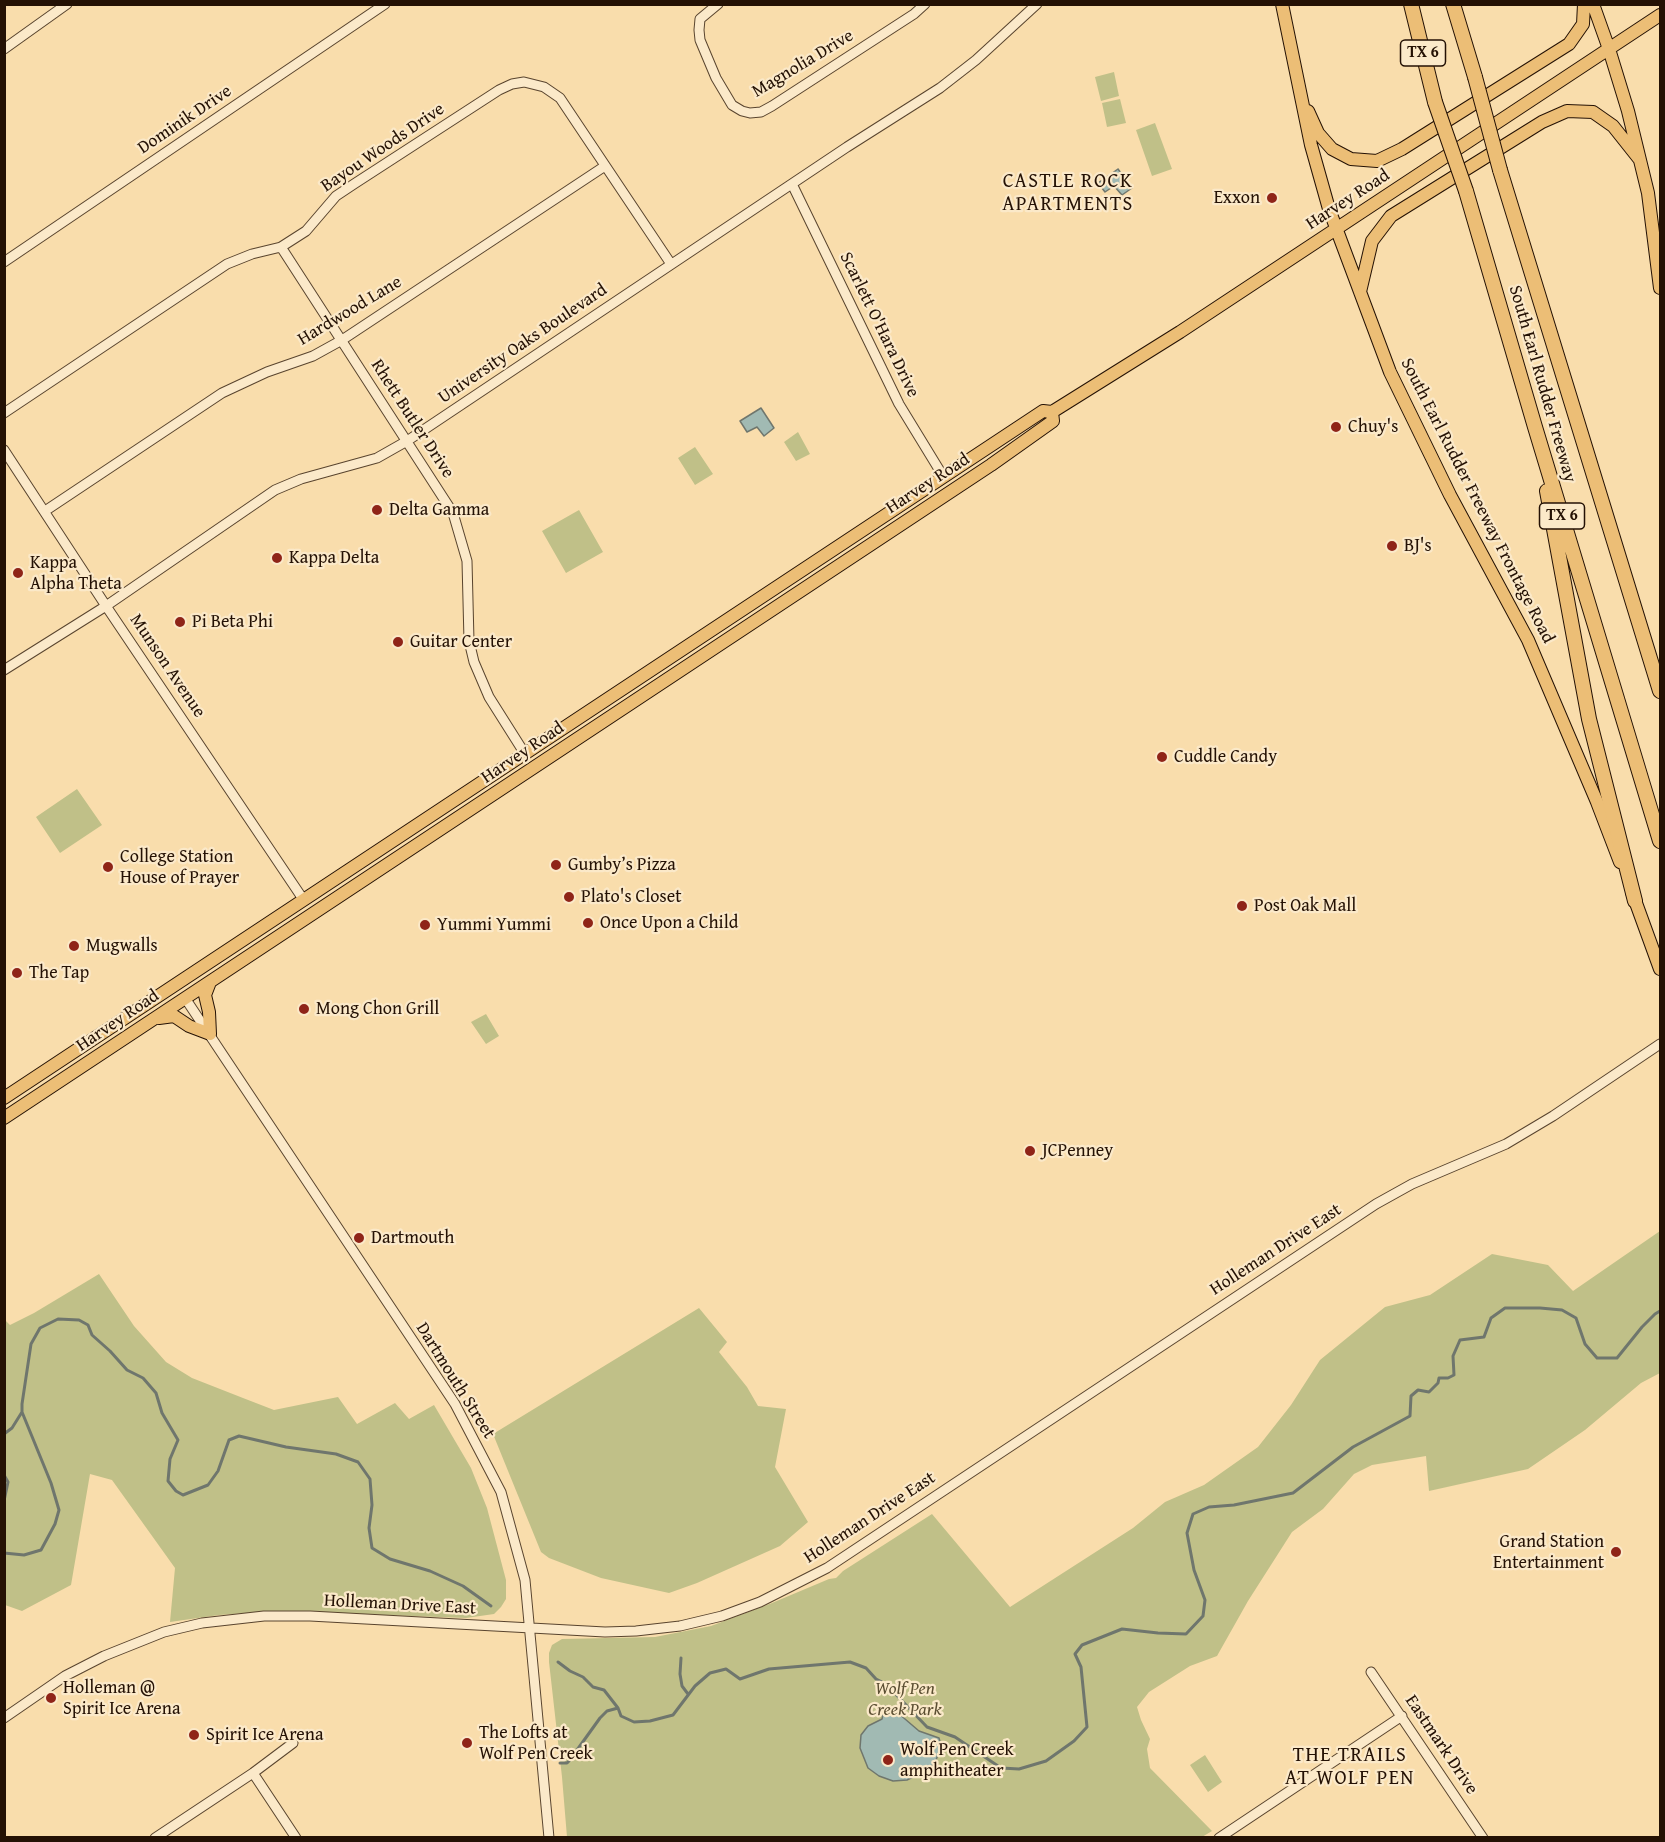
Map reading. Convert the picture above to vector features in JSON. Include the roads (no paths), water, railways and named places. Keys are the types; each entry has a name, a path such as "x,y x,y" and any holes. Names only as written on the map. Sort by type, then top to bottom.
{"highway":[{"name":"South Earl Rudder Freeway","path":"1411,4 1435,102 1466,191 1660,841"},
{"name":"South Earl Rudder Freeway","path":"1453,4 1500,170 1660,691"},
{"path":"1535,427 1589,720 1635,901"}],"main road":[{"name":"South Earl Rudder Freeway Frontage Road","path":"1282,4 1311,146 1329,209 1359,293 1400,393 1450,495 1528,640 1597,802 1660,969"},
{"path":"1299,94 1318,133 1332,149 1351,159 1377,161 1402,149 1569,44 1583,24 1584,4"},
{"path":"1593,4 1628,111 1648,193 1660,288"},
{"name":"Harvey Road","path":"4,1098 943,476 1043,411 1052,412 1338,229 1660,15"},
{"path":"1359,293 1372,241 1390,216 1542,122 1567,111 1593,112 1613,126 1640,160"},
{"name":"Harvey Road","path":"4,1118 918,512 1053,421 1052,412"},
{"path":"918,512 920,501 945,483 943,476"},
{"path":"762,596 774,609"},
{"path":"603,722 601,715 636,691 641,678"},
{"path":"491,796 496,784 526,762 525,754"},
{"path":"273,939 283,925 301,911 303,899 314,902 343,894"},
{"path":"145,1005 185,998 186,988 207,974 211,962"},
{"path":"152,1020 174,1016 189,1026 210,1034 209,1012 205,995 210,982"},
{"path":"4,1109 31,1091 30,1081"}],"street":[{"path":"4,49 67,4"},
{"name":"Magnolia Drive","path":"718,4 700,19 700,40 716,78 732,105 750,113 761,112 772,106 914,15 925,4"},
{"name":"University Oaks Boulevard","path":"6,666 106,606 275,490 301,479 377,458 407,441 940,88 976,60 1037,4"},
{"name":"Dominik Drive","path":"4,262 383,5"},
{"name":"Bayou Woods Drive","path":"4,413 227,264 252,254 281,247 306,231 336,196 499,90 512,84 524,82 544,87 560,98 671,264"},
{"name":"Hardwood Lane","path":"45,511 222,393 259,375 313,356 342,340 605,166"},
{"name":"Scarlett O'Hara Drive","path":"792,184 899,404 943,476"},
{"name":"Rhett Butler Drive","path":"281,247 456,518 467,561 469,642 474,662 489,697 525,754"},
{"name":"Munson Avenue","path":"4,450 303,899"},
{"name":"Dartmouth Street","path":"185,998 460,1415 501,1492 525,1580 549,1838"},
{"name":"Holleman Drive East","path":"4,1718 65,1676 104,1656 164,1632 202,1623 264,1616 310,1616 605,1632 636,1631 680,1626 722,1616 760,1602 827,1568 1376,1204 1412,1184 1506,1144 1553,1116 1660,1044"},
{"name":"Eastmark Drive","path":"1371,1672 1483,1838"},
{"path":"1219,1838 1401,1716"},
{"path":"155,1838 253,1773 292,1743"},
{"path":"253,1773 296,1838"}],"water":[{"path":"1118,169 1132,188 1122,195 1114,186 1105,192 1098,183"},
{"path":"761,408 774,428 764,436 757,427 747,432 740,421"},
{"path":"885,1706 898,1713 919,1731 939,1738 941,1746 935,1763 907,1780 893,1781 879,1776 868,1768 860,1748 861,1735 868,1726 882,1719"}],"waterway":[{"path":"558,1662 583,1677 593,1687 604,1690 618,1708 621,1716 634,1722 650,1721 673,1715 695,1686 710,1673 726,1669 740,1679 769,1669 850,1662 866,1668 876,1679 886,1684 927,1727 955,1737 1001,1768 1019,1769 1046,1761 1074,1741 1087,1727 1081,1667 1075,1654 1082,1645 1122,1629 1186,1634 1203,1616 1205,1600 1194,1570 1187,1533 1193,1514 1209,1507 1234,1505 1293,1493 1353,1447 1410,1416 1411,1396 1418,1390 1429,1392 1438,1383 1439,1378 1454,1375 1453,1356 1460,1340 1484,1337 1491,1318 1505,1308 1562,1310 1576,1318 1585,1344 1597,1358 1617,1358 1642,1327 1660,1311"},
{"path":"4,1553 24,1555 41,1550 55,1524 59,1510 51,1483 22,1412 22,1404 31,1344 40,1328 58,1319 79,1320 88,1325 92,1335 127,1370 143,1378 156,1393 162,1413 178,1440 170,1459 168,1481 176,1491 183,1495 208,1485 218,1471 229,1440 239,1436 286,1447 336,1454 358,1462 370,1479 372,1505 369,1528 372,1548 390,1559 430,1571 463,1586 491,1606"},
{"path":"4,1434 12,1428 22,1412"},
{"path":"4,1475 8,1482 4,1501"},
{"path":"681,1658 682,1686 688,1694"},
{"path":"577,1750 600,1718 607,1711 618,1708"},
{"path":"560,1763 567,1763 574,1756"}],"place":[{"name":"Exxon","path":"1272,198"},
{"name":"Chuy's","path":"1336,427"},
{"name":"Delta Gamma","path":"377,510"},
{"name":"BJ's","path":"1392,546"},
{"name":"Kappa Delta","path":"277,558"},
{"name":"Kappa Alpha Theta","path":"18,573"},
{"name":"Pi Beta Phi","path":"180,622"},
{"name":"Guitar Center","path":"398,642"},
{"name":"Cuddle Candy","path":"1162,757"},
{"name":"Gumby’s Pizza","path":"556,865"},
{"name":"College Station House of Prayer","path":"108,867"},
{"name":"Plato's Closet","path":"569,897"},
{"name":"Post Oak Mall","path":"1242,906"},
{"name":"Once Upon a Child","path":"588,923"},
{"name":"Yummi Yummi","path":"425,925"},
{"name":"Mugwalls","path":"74,946"},
{"name":"The Tap","path":"17,973"},
{"name":"Mong Chon Grill","path":"304,1009"},
{"name":"JCPenney","path":"1030,1151"},
{"name":"Dartmouth","path":"359,1238"},
{"name":"Grand Station Entertainment","path":"1616,1552"},
{"name":"Holleman @ Spirit Ice Arena","path":"51,1698"},
{"name":"Spirit Ice Arena","path":"194,1735"},
{"name":"The Lofts at Wolf Pen Creek","path":"467,1743"},
{"name":"Wolf Pen Creek amphitheater","path":"888,1760"}],"district":[{"name":"CASTLE ROCK APARTMENTS","path":"1068,194"},
{"name":"THE TRAILS AT WOLF PEN","path":"1350,1768"}],"park label":[{"name":"Wolf Pen Creek Park","path":"905,1699"}]}
